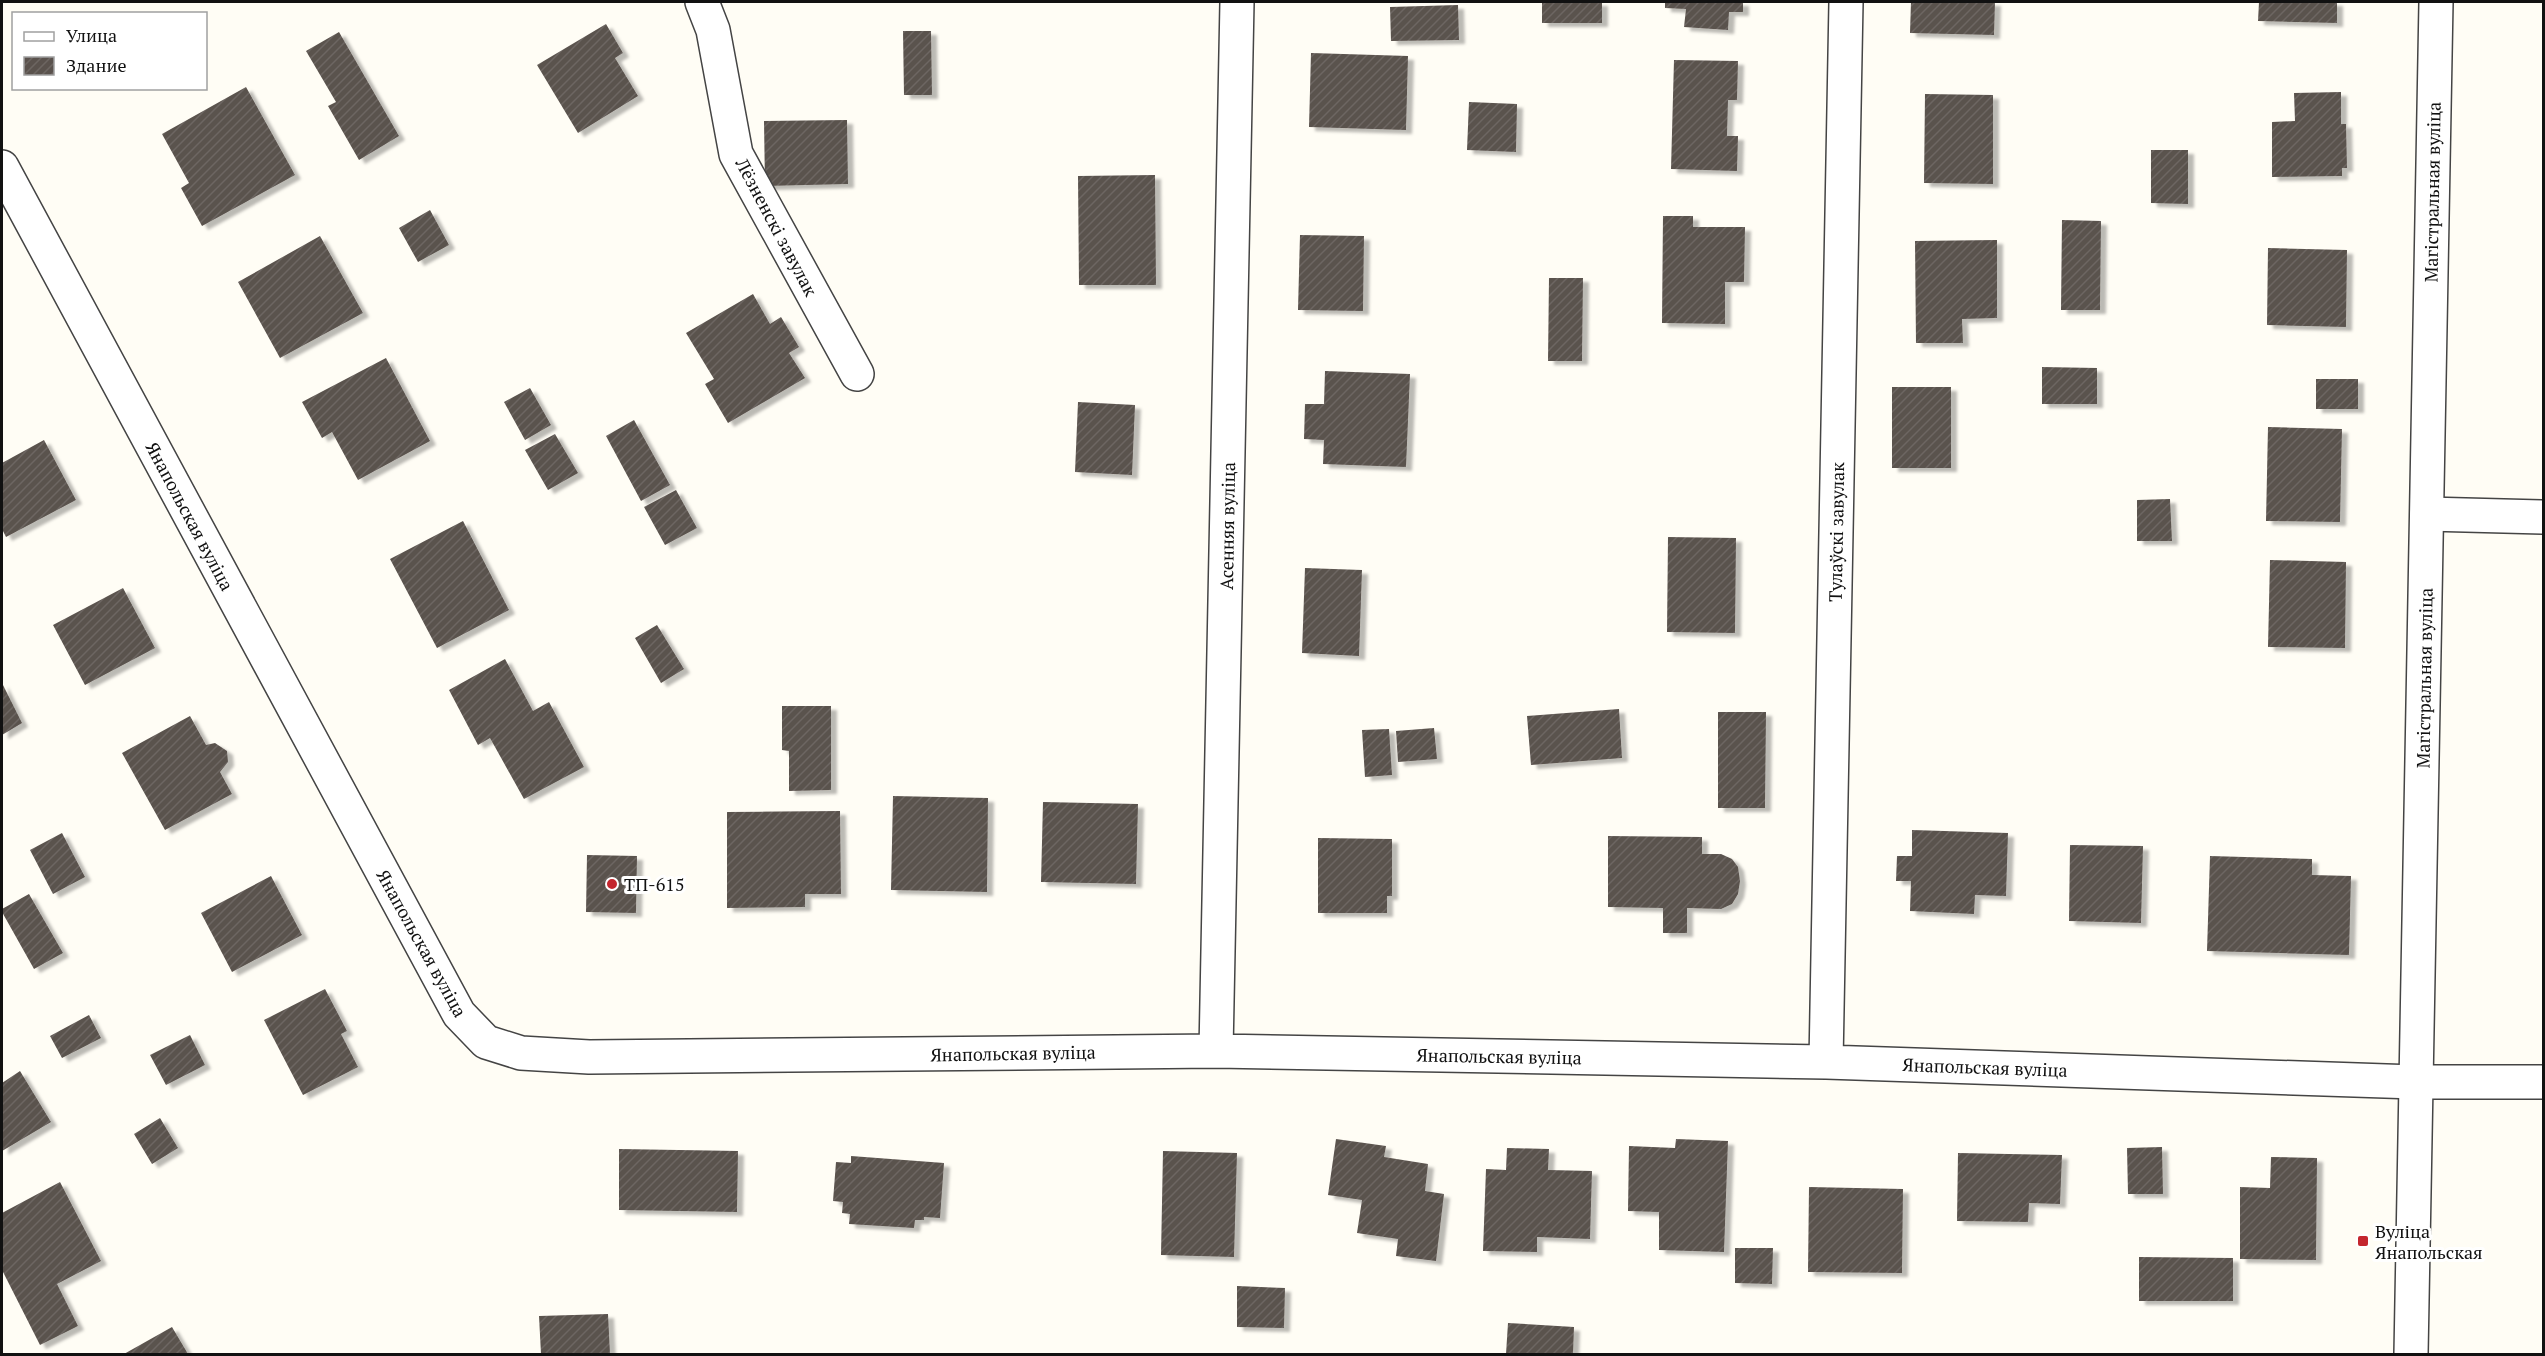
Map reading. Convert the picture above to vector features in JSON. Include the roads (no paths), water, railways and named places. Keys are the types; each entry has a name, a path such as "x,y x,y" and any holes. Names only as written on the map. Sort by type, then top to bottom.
{"street":[{"name":"Лёзненскі завулак","path":"702,2 713,30 736,154 857,374"},
{"name":"Асенняя вуліца","path":"1216,1051 1237,2"},
{"name":"Тулаўскі завулак","path":"1826,1062 1846,2"},
{"name":"Магістральная вуліца","path":"2411,1354 2436,2"},
{"name":"Янапольская вуліца","path":"2,167 459,1014 486,1042 521,1053 589,1057 1216,1051 1826,1062 2415,1082 2544,1082"},
{"path":"2427,514 2544,517"}],"place":[{"name":"ТП-615","path":"612,884"},
{"name":"Вуліца Янапольская","path":"2363,1241"}]}
